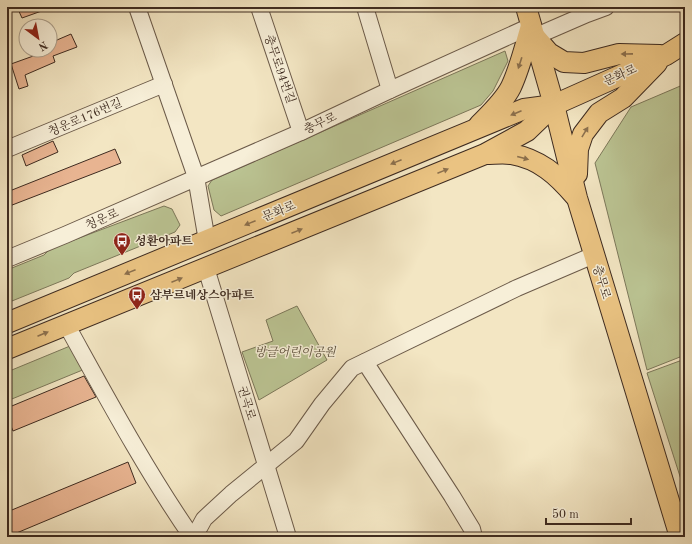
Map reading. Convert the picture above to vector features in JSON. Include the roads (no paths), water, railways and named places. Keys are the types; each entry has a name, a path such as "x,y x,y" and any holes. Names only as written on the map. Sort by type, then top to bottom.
{"main road":[{"path":"530,23 549,53 564,62 584,63 619,54 666,55"},
{"path":"473,131 493,111 511,88 530,23"},
{"name":"충무로","path":"530,23 554,105 577,198 680,537"},
{"name":"문화로","path":"7,323 524,109 554,105 666,55 685,43"},
{"path":"577,198 578,149 583,134 599,113 623,98 666,55"},
{"name":"문화로","path":"7,349 485,154 528,131 554,105"},
{"path":"485,154 511,154 529,159 544,166 558,176 577,198"}],"street":[{"path":"137,7 196,177 207,241"},
{"name":"충무로94번길","path":"259,7 301,132"},
{"path":"365,7 390,90"},
{"path":"530,23 587,14 606,7"},
{"name":"충무로","path":"196,177 301,132 530,23"},
{"name":"청운로176번길","path":"7,149 164,84"},
{"name":"청운로","path":"10,253 65,235 196,177"},
{"path":"66,324 114,412 170,505 193,537 204,519 231,494 296,441 322,404 352,368 517,288 594,255"},
{"name":"권곡로","path":"206,268 288,537"},
{"path":"365,362 452,496 472,529 474,537"}],"place":[{"name":"성환아파트","path":"122,256"},
{"name":"삼부르네상스아파트","path":"137,310"}],"park label":[{"name":"방글어린이공원","path":"295,352"}]}
